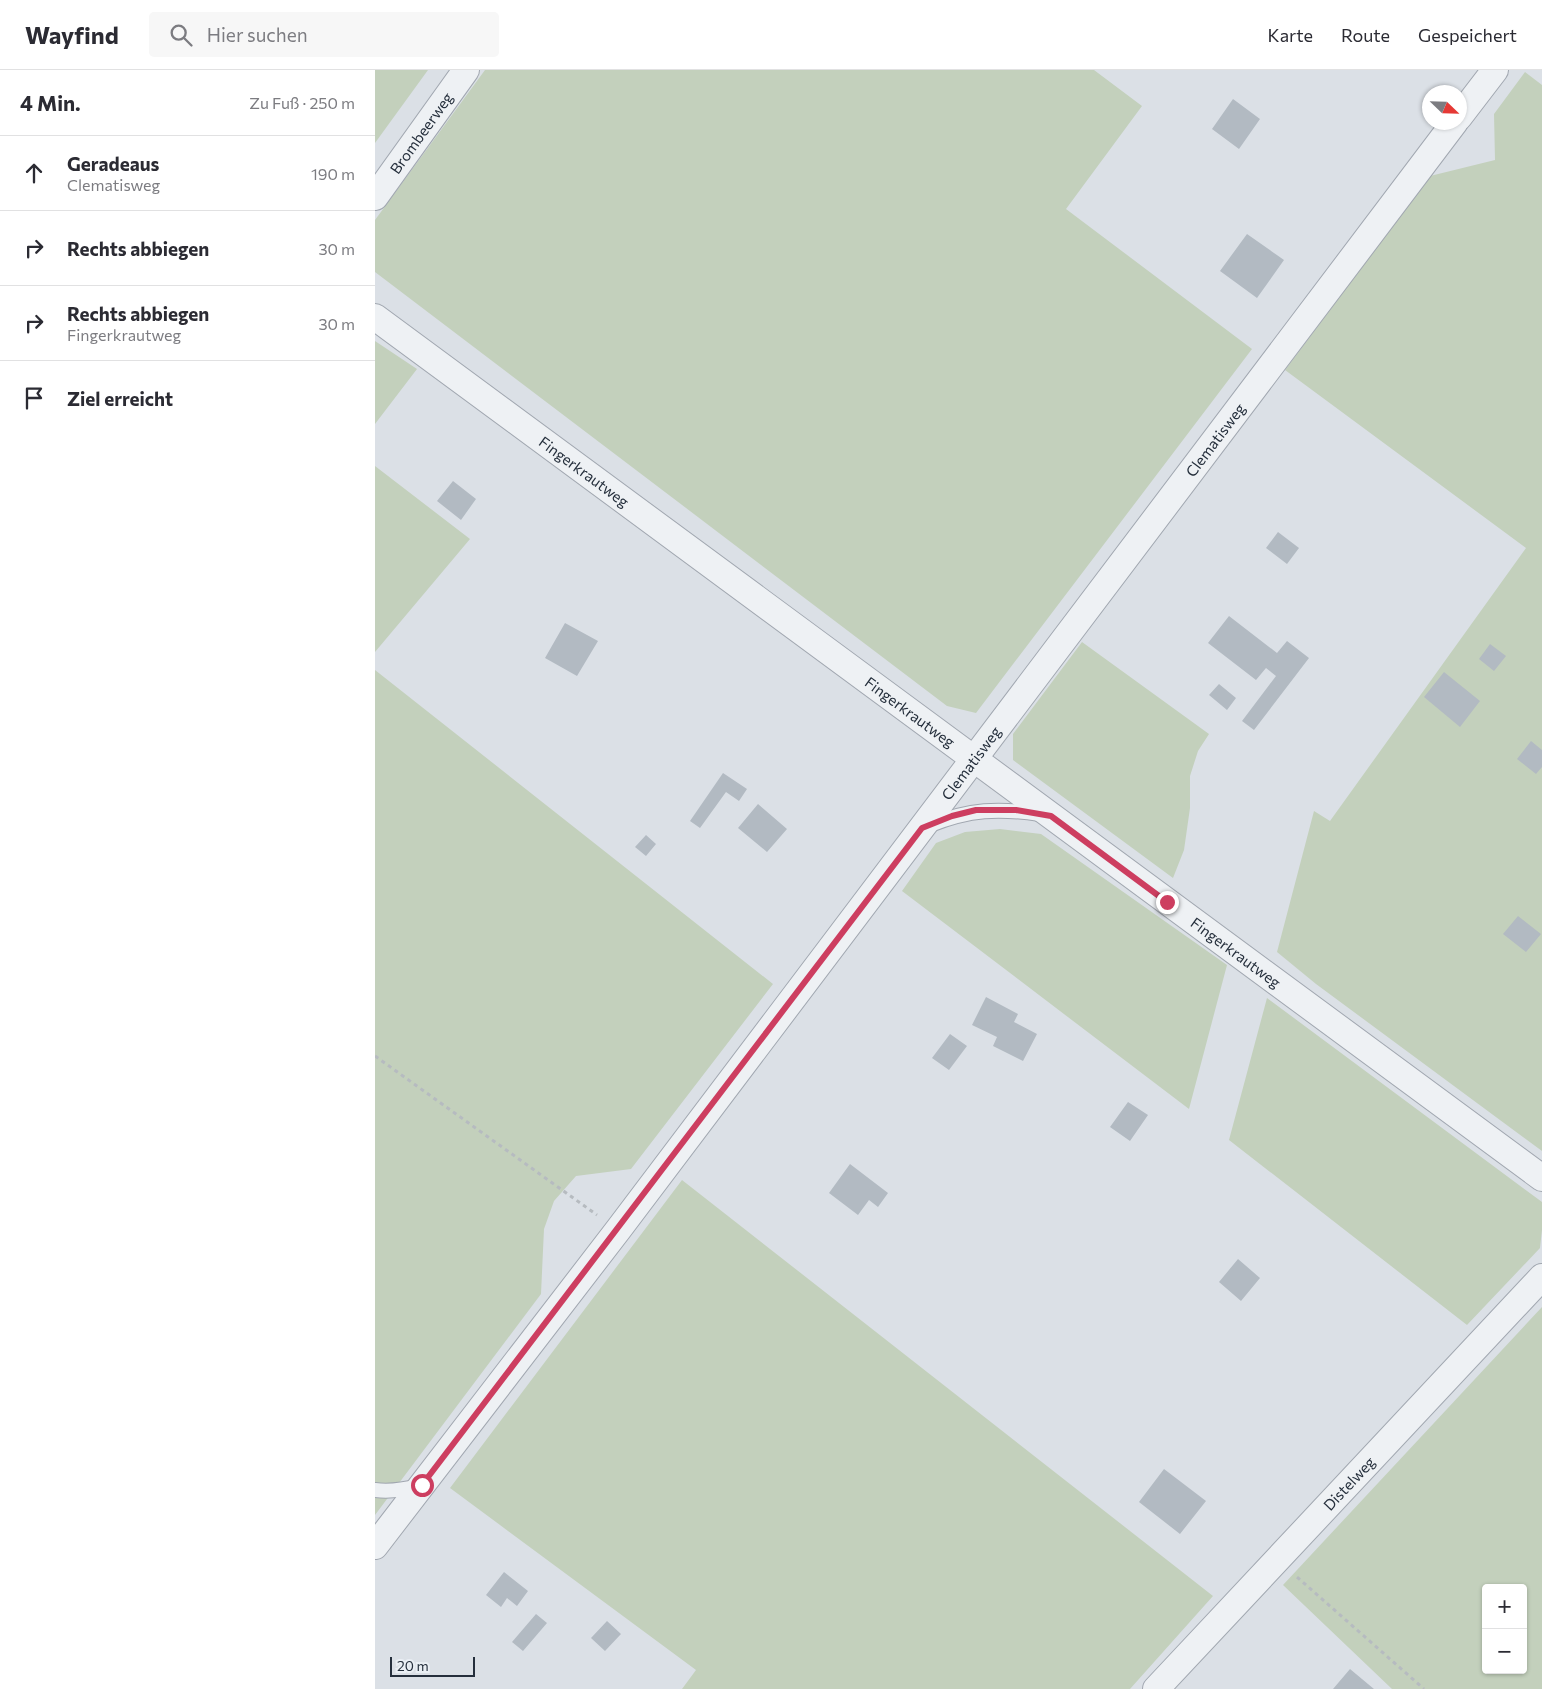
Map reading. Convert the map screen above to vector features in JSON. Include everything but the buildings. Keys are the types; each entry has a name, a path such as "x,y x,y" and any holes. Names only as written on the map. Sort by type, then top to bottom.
{"street":[{"name":"Brombeerweg","path":"375,197 466,70"},
{"path":"1467,107 1495,70"},
{"name":"Clematisweg","path":"375,1546 618,1230 1449,130"},
{"name":"Fingerkrautweg","path":"375,317 1542,1178"},
{"name":"Distelweg","path":"1155,1689 1542,1277"}],"lane":[{"path":"922,828 952,816 976,810 1016,810 1051,816"},
{"path":"375,1490 402,1491 422,1485"}],"path":[{"path":"375,1056 618,1230"},
{"path":"1277,1560 1424,1689"}],"green space":[{"path":"375,70 428,70 375,143"},
{"path":"485,70 1094,70 1142,106 1066,209 1252,349 976,713 947,706 375,272 375,220"},
{"path":"1525,72 1542,85 1542,1151 1316,984 1277,952 1314,811 1330,821 1526,548 1285,370 1430,176 1495,160 1494,114"},
{"path":"375,341 417,369 375,424"},
{"path":"375,466 470,539 375,652"},
{"path":"1082,642 1209,734 1198,751 1190,776 1190,808 1184,850 1173,878 1013,760 1013,734"},
{"path":"375,670 773,984 631,1169 576,1176 554,1201 544,1229 541,1294 375,1515"},
{"path":"1000,829 1041,834 1227,965 1189,1109 902,891 936,843 965,832"},
{"path":"1267,998 1542,1202 1540,1248 1467,1325 1229,1140"},
{"path":"682,1180 1213,1596 1130,1689 682,1689 696,1670 450,1488"},
{"path":"1542,1307 1542,1689 1392,1689 1283,1585"}],"route":[{"path":"422,1485 618,1230 922,828 952,816 976,810 1016,810 1051,816 1167,902"}]}
